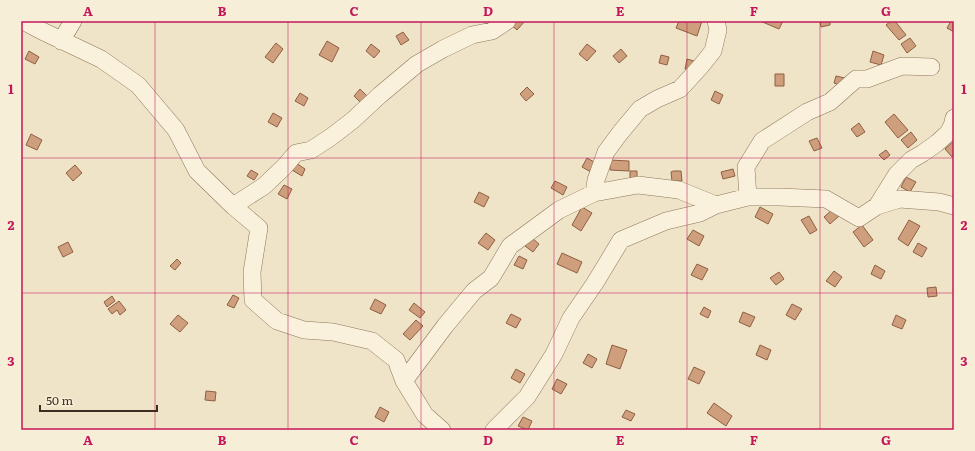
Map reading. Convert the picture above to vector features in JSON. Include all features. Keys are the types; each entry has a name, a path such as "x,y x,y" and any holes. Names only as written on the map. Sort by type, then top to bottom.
{"street":[{"path":"23,21 101,59 138,85 176,130 197,171 233,206 259,228 252,272 253,300 277,320 304,330 333,332 372,341 396,360 404,380 425,415 442,430"},
{"path":"62,40 73,21"},
{"path":"233,206 264,186 296,153 311,150 353,120 380,95 418,64 443,48 472,36 492,31 507,21"},
{"path":"594,192 596,180 606,152 640,109 657,99 680,89 713,51 718,30 716,21"},
{"path":"748,197 746,167 762,141 807,112 830,102 856,79 867,79 902,66 931,68"},
{"path":"877,206 897,174 911,160 937,143 948,133 954,118"},
{"path":"404,380 474,291 491,278 510,246 559,210 594,192 638,185 679,190 716,205"},
{"path":"494,430 527,397 554,354 570,318 596,283 621,240 666,221 700,213 716,205 748,197 826,199 859,218 877,206 900,199 939,202 954,206"}],"building":[{"path":"514,21 525,21 517,30 511,25"},
{"path":"679,21 702,21 697,36 676,28"},
{"path":"760,21 783,21 779,29"},
{"path":"820,21 830,21 830,25 821,27"},
{"path":"891,21 895,21 906,35 899,40 886,25"},
{"path":"951,21 954,21 954,32 947,28"},
{"path":"403,32 409,40 401,45 396,36"},
{"path":"910,38 916,46 907,53 901,44"},
{"path":"327,41 339,48 332,62 319,55"},
{"path":"276,43 283,49 273,63 265,57"},
{"path":"371,44 380,51 374,58 366,51"},
{"path":"587,44 596,51 587,61 579,54"},
{"path":"621,49 627,56 619,63 613,56"},
{"path":"29,51 39,57 35,64 25,59"},
{"path":"873,51 884,55 881,65 870,62"},
{"path":"661,55 669,57 667,65 659,63"},
{"path":"687,59 694,61 692,71 685,69"},
{"path":"775,74 784,74 784,86 775,86"},
{"path":"836,76 845,78 842,86 834,83"},
{"path":"527,87 534,94 526,101 520,94"},
{"path":"360,89 367,96 361,103 354,96"},
{"path":"715,91 723,95 719,104 711,100"},
{"path":"300,93 308,98 304,106 295,101"},
{"path":"273,113 282,118 277,127 268,122"},
{"path":"894,114 908,130 898,138 885,122"},
{"path":"859,123 865,132 857,137 851,129"},
{"path":"911,132 917,140 908,148 901,140"},
{"path":"31,134 42,140 37,150 26,145"},
{"path":"817,138 822,148 814,151 809,141"},
{"path":"953,142 954,155 952,157 945,149"},
{"path":"886,150 890,155 884,160 879,155"},
{"path":"587,158 596,163 591,172 582,167"},
{"path":"610,160 629,161 629,171 610,170"},
{"path":"296,163 305,169 302,176 292,170"},
{"path":"75,165 82,173 73,181 66,173"},
{"path":"733,169 735,176 723,179 721,172"},
{"path":"251,170 258,174 254,180 247,176"},
{"path":"630,171 637,171 637,179 630,178"},
{"path":"681,171 682,181 672,181 671,172"},
{"path":"906,177 916,182 910,192 901,187"},
{"path":"555,181 567,187 563,195 551,188"},
{"path":"284,185 292,189 287,199 278,194"},
{"path":"479,192 489,197 484,207 474,202"},
{"path":"582,207 592,213 581,231 572,225"},
{"path":"760,207 773,214 768,224 755,217"},
{"path":"833,209 839,216 830,224 824,217"},
{"path":"809,216 817,230 810,234 801,220"},
{"path":"909,220 920,226 908,246 898,239"},
{"path":"862,225 873,240 864,247 853,232"},
{"path":"693,230 704,236 699,246 687,239"},
{"path":"486,233 495,240 488,250 478,243"},
{"path":"532,238 539,244 533,252 525,246"},
{"path":"68,242 73,252 63,257 58,247"},
{"path":"918,243 927,248 922,257 913,252"},
{"path":"562,253 582,262 577,273 557,264"},
{"path":"519,256 527,260 523,269 514,265"},
{"path":"177,259 181,263 175,270 170,266"},
{"path":"697,264 708,269 702,280 691,275"},
{"path":"875,265 885,271 881,279 871,274"},
{"path":"834,271 842,277 835,287 826,281"},
{"path":"779,272 784,279 776,285 770,278"},
{"path":"936,287 937,296 928,297 927,288"},
{"path":"233,295 239,298 234,308 227,305"},
{"path":"112,296 115,301 107,307 104,302"},
{"path":"375,299 386,305 381,314 370,309"},
{"path":"119,301 126,310 120,315 117,310 112,314 108,309"},
{"path":"414,303 425,312 420,318 409,310"},
{"path":"792,304 802,309 795,320 786,315"},
{"path":"704,307 711,311 708,318 700,314"},
{"path":"743,312 755,317 750,327 739,322"},
{"path":"511,314 521,319 516,328 506,323"},
{"path":"178,315 188,323 180,332 170,324"},
{"path":"896,315 906,320 902,329 892,325"},
{"path":"416,320 423,326 410,340 403,334"},
{"path":"612,345 627,350 620,369 606,364"},
{"path":"760,345 771,350 767,360 756,355"},
{"path":"588,354 597,359 592,368 583,363"},
{"path":"694,367 705,372 699,384 688,379"},
{"path":"516,369 525,374 520,383 511,378"},
{"path":"557,379 567,384 561,394 552,389"},
{"path":"206,391 216,392 215,401 205,400"},
{"path":"714,403 732,416 726,426 707,413"},
{"path":"380,407 389,412 384,422 375,417"},
{"path":"626,410 635,414 631,421 622,417"},
{"path":"523,417 532,421 528,430 518,426"}]}
